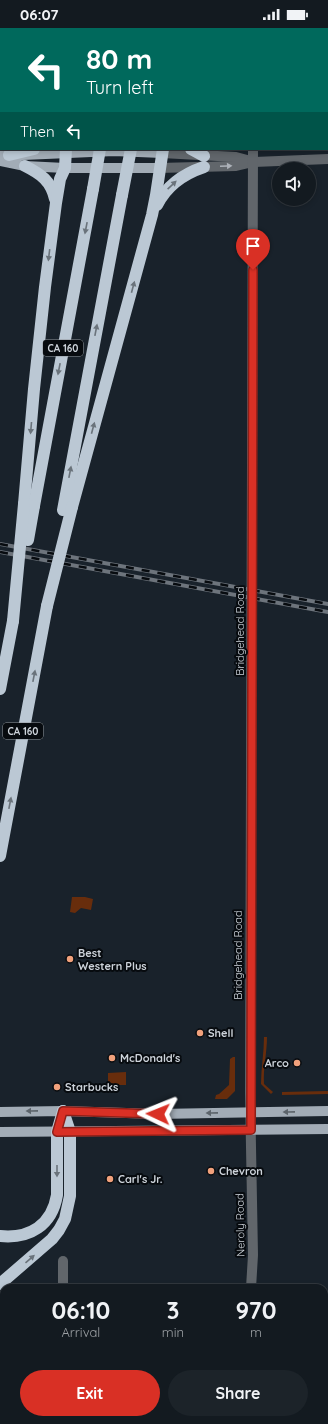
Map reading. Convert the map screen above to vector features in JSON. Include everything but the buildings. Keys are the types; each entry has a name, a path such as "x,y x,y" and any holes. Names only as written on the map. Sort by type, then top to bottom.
{"highway":[{"path":"3,158 31,150"},
{"name":"CA 160","path":"0,688 13,621 29,505 100,150"},
{"name":"CA 160","path":"0,856 46,606 67,508 131,150"},
{"path":"152,215 168,187 204,162 192,150"},
{"path":"29,505 34,389 56,202 60,179 65,168 66,151"},
{"path":"67,508 152,215 162,151"},
{"path":"25,166 38,172 46,178 51,185 56,202"},
{"path":"0,1284 47,1243 59,1230 65,1218 70,1196 70,1132 63,1111"},
{"path":"0,1236 22,1236 43,1224 51,1215 57,1195 57,1132 63,1111"}],"main road":[{"path":"3,158 66,151 162,151"},
{"path":"3,158 25,166 65,168 160,168"},
{"path":"0,1112 63,1111 158,1114 328,1111"},
{"path":"0,1132 328,1129"}],"street":[{"name":"Bridgehead Road","path":"250,1113 253,150"},
{"path":"162,151 204,162 236,166 253,162 328,159"},
{"path":"160,168 204,162"},
{"name":"Neroly Road","path":"250,1113 253,1255 251,1284"},
{"path":"63,1261 63,1284"}],"shaded area":[{"path":"72,897 85,897 93,899 91,910 81,908 75,913 70,912"},
{"path":"264,1037 267,1037 264,1084 273,1092 271,1094 261,1084"},
{"path":"235,1057 235,1091 227,1099 215,1099 216,1095 229,1085 230,1059"},
{"path":"126,1072 126,1085 108,1085 108,1073"},
{"path":"328,1091 328,1094 282,1095 282,1092"}],"railway":[{"path":"0,544 328,604"},
{"path":"0,552 328,612"}],"place":[{"name":"Best Western Plus","path":"70,959"},
{"name":"Shell","path":"200,1033"},
{"name":"McDonald's","path":"112,1058"},
{"name":"Arco","path":"297,1063"},
{"name":"Starbucks","path":"57,1087"},
{"name":"Chevron","path":"211,1171"},
{"name":"Carl's Jr.","path":"110,1179"}],"route":[{"path":"158,1114 63,1111 57,1132 251,1130 253,270"}]}
